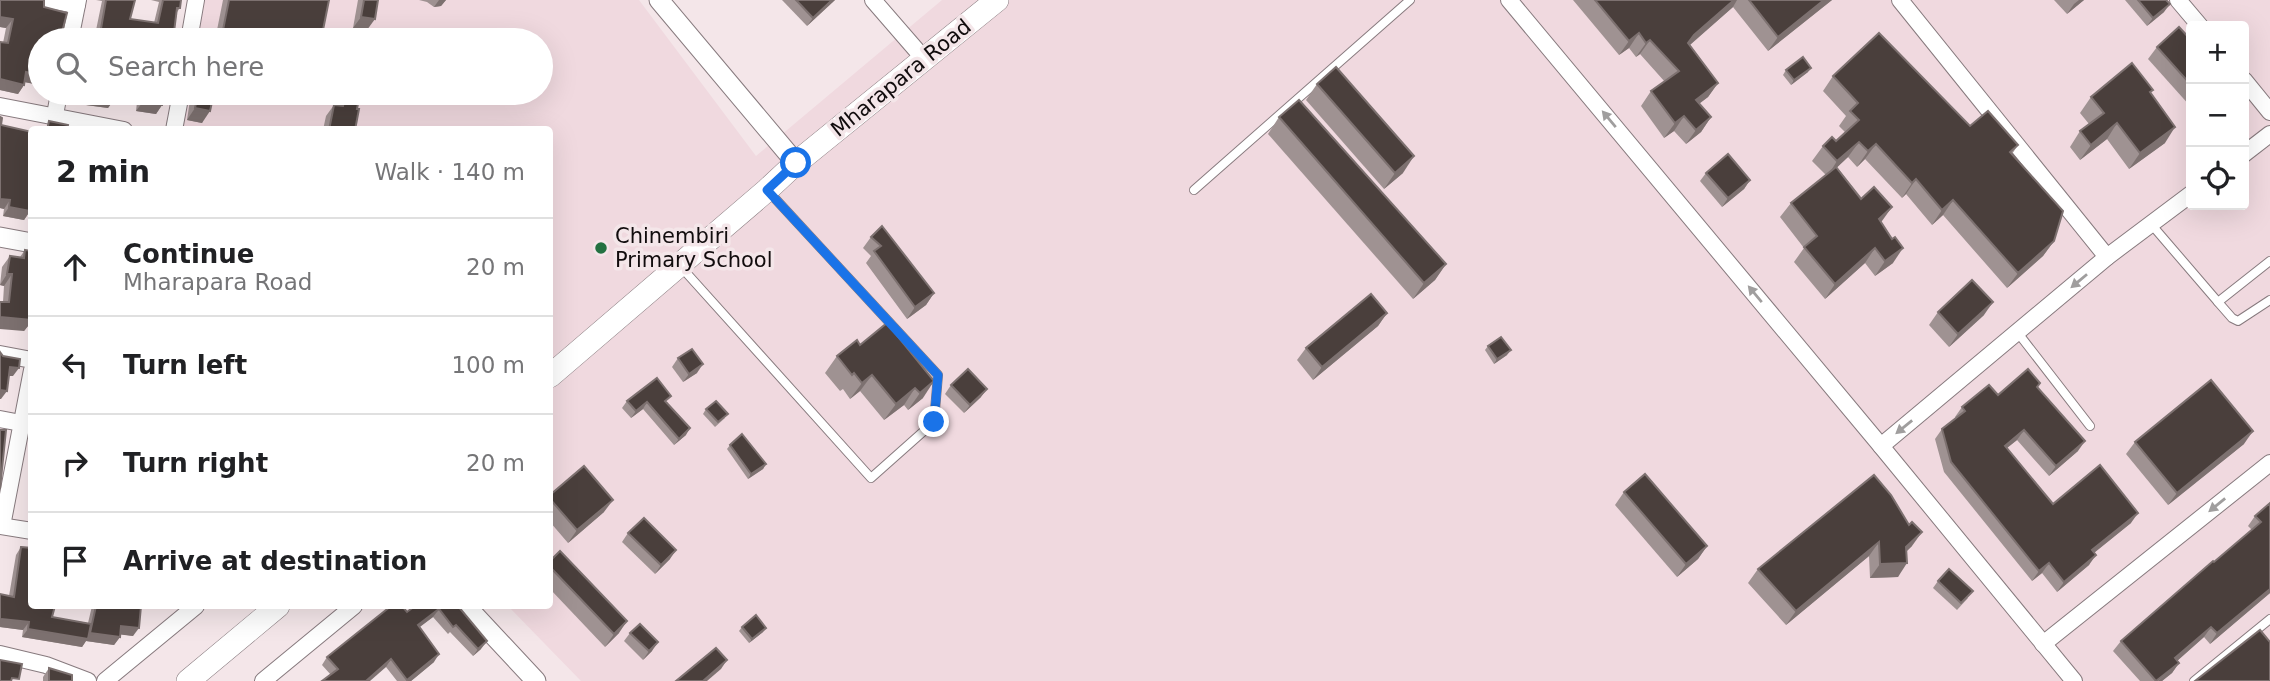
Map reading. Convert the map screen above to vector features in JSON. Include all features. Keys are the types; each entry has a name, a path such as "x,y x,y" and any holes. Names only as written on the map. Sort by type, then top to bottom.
{"main road":[{"name":"Mharapara Road","path":"553,373 796,163 997,0"},
{"path":"188,681 274,609"}],"street":[{"path":"49,0 78,3 73,28"},
{"path":"192,28 196,0"},
{"path":"659,0 796,163"},
{"path":"873,0 925,60"},
{"path":"1509,0 2074,681"},
{"path":"1900,0 2108,257"},
{"path":"2178,0 2196,21"},
{"path":"2247,84 2270,112"},
{"path":"55,115 57,105"},
{"path":"175,126 179,105"},
{"path":"0,106 106,126"},
{"path":"2249,150 2270,135"},
{"path":"1881,446 2108,257 2186,198"},
{"path":"0,237 28,242"},
{"path":"0,354 28,359"},
{"path":"28,387 1,526 28,530"},
{"path":"0,419 21,423"},
{"path":"2043,644 2270,463"},
{"path":"105,681 192,609"},
{"path":"263,681 350,609"},
{"path":"469,609 536,681"},
{"path":"0,654 46,665 89,681"}],"lane":[{"path":"1194,190 1410,0"},
{"path":"680,266 871,478 934,422 938,375 767,190"},
{"path":"2151,225 2232,318 2238,321 2270,300"},
{"path":"2218,302 2270,261"},
{"path":"2018,333 2090,426"},
{"path":"2194,681 2270,619"}],"shaded area":[{"path":"194,0 639,0 756,156 942,0 2270,0 2270,681 581,681 511,609 553,609 553,126 166,126 170,105 553,105 553,28 188,28"}],"building":[{"path":"0,0 44,0 44,7 67,13 63,28 28,28 28,72 24,85 0,79 0,42 8,43 13,19 0,17"},
{"path":"106,0 135,0 130,19 158,23 163,0 181,0 174,28 101,28"},
{"path":"229,0 329,0 323,28 223,28"},
{"path":"364,0 378,0 375,19 361,17"},
{"path":"796,0 832,0 813,18"},
{"path":"1595,0 1734,0 1688,43 1718,83 1696,100 1711,117 1696,130 1684,116 1675,123 1651,91 1679,71 1650,40 1646,43 1639,33 1629,41"},
{"path":"1749,0 1824,0 1778,37"},
{"path":"2138,0 2166,0 2170,4 2153,18"},
{"path":"2179,27 2186,35 2186,79 2157,47"},
{"path":"1879,33 1970,126 1988,111 2018,145 2010,152 2063,211 2054,241 2018,273 1953,200 1942,210 1916,179 1912,183 1876,144 1868,151 1859,142 1837,161 1823,146 1832,137 1836,141 1859,120 1850,111 1858,103 1833,76"},
{"path":"1803,57 1811,68 1794,80 1786,70"},
{"path":"2132,63 2153,90 2150,92 2175,127 2140,153 2117,123 2091,145 2080,131 2104,113 2091,97"},
{"path":"1336,67 1414,156 1395,173 1317,84"},
{"path":"1299,100 1446,264 1424,283 1279,117"},
{"path":"196,105 211,105 210,111 195,108"},
{"path":"334,105 358,105 356,126 330,126"},
{"path":"0,117 1,125 28,131 28,211 9,207 10,200 0,199"},
{"path":"49,121 68,125 68,126 48,126"},
{"path":"1728,154 1750,180 1728,198 1706,173"},
{"path":"1836,167 1861,199 1874,187 1892,207 1879,219 1892,239 1895,237 1903,248 1885,261 1875,248 1835,284 1804,247 1817,236 1791,203"},
{"path":"882,226 934,293 915,307 874,251 881,246 871,237"},
{"path":"25,250 28,250 28,320 0,317 0,302 9,302 12,274 7,274 10,256 24,258"},
{"path":"1972,280 1993,302 1958,334 1938,312"},
{"path":"1371,294 1387,313 1322,367 1306,348"},
{"path":"887,323 934,381 920,393 915,388 896,404 872,375 862,383 837,356 857,340 860,345"},
{"path":"1501,337 1511,350 1497,359 1488,346"},
{"path":"692,349 703,364 689,374 678,358"},
{"path":"0,352 3,356 20,359 19,368 10,367 7,391 0,390"},
{"path":"968,369 987,389 970,405 951,385"},
{"path":"2028,369 2040,383 2037,387 2085,441 2056,466 2024,430 2005,446 2053,504 2100,465 2138,513 2092,550 2096,555 2064,582 2049,563 2039,571 1951,462 1942,429 1965,411 1962,407 1989,385 1998,395"},
{"path":"657,378 671,396 665,401 690,428 679,439 647,402 636,411 627,401"},
{"path":"2211,380 2253,431 2177,493 2135,442"},
{"path":"716,401 728,414 718,422 706,409"},
{"path":"0,430 6,430 0,489"},
{"path":"742,434 766,464 751,474 730,445"},
{"path":"584,466 613,500 577,530 553,502 553,492"},
{"path":"1645,474 1707,546 1686,564 1624,492"},
{"path":"1874,475 1891,495 1909,525 1912,522 1922,532 1906,547 1907,563 1880,564 1879,542 1796,611 1758,569"},
{"path":"2270,503 2270,589 2217,633 2211,627 2175,658 2179,663 2156,681 2121,641 2261,522 2255,516"},
{"path":"644,518 676,550 661,565 628,533"},
{"path":"21,547 28,548 28,609 54,609 52,617 91,624 88,639 28,629 29,622 2,619 0,626 0,594 14,597"},
{"path":"560,551 627,621 614,634 553,570 553,558"},
{"path":"1949,569 1973,591 1961,603 1938,581"},
{"path":"95,609 141,609 139,628 121,626 120,637 90,633"},
{"path":"387,609 404,609 407,612 411,609 439,609 418,625 439,654 407,680 391,659 366,681 322,681 338,669 327,657"},
{"path":"439,609 460,609 487,641 478,649 456,625 453,627"},
{"path":"756,615 766,628 752,639 742,627"},
{"path":"640,624 658,642 649,651 630,633"},
{"path":"2260,630 2270,642 2270,681 2195,681"},
{"path":"716,648 727,660 703,681 676,681"},
{"path":"0,660 22,664 19,679 0,681"},
{"path":"49,668 72,675 72,681 49,681"}],"place":[{"name":"Chinembiri Primary School","path":"601,248"}],"route":[{"path":"796,163 767,190 938,375 934,422"}]}
